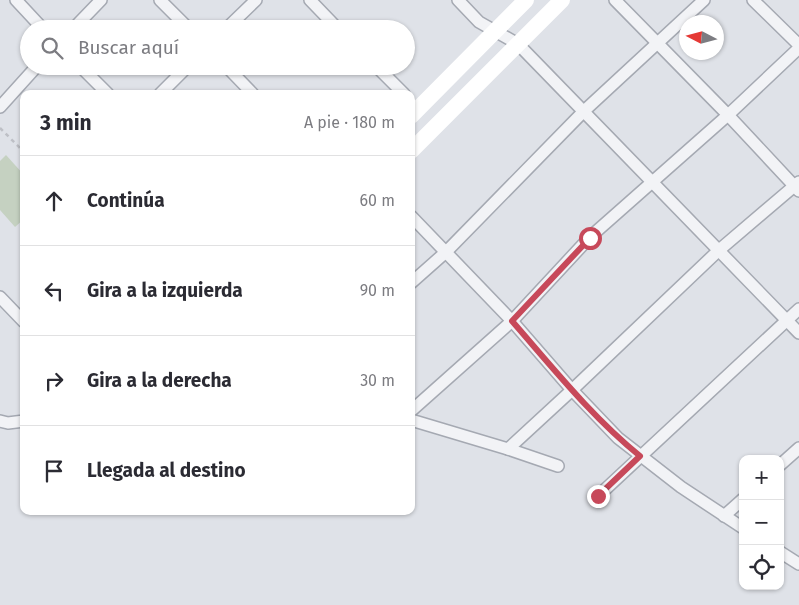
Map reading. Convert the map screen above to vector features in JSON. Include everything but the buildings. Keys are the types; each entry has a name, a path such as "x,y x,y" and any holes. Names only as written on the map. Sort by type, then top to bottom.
{"main road":[{"path":"415,108 526,0"},
{"path":"415,147 562,0"}],"street":[{"path":"16,0 35,20"},
{"path":"82,20 101,0"},
{"path":"160,0 180,20"},
{"path":"235,20 256,0"},
{"path":"310,0 329,20"},
{"path":"458,0 479,22 518,44 799,333"},
{"path":"508,448 718,251 797,186 615,0"},
{"path":"415,279 446,252 584,112 704,0"},
{"path":"415,407 512,321 590,238 728,115 799,47 753,0"},
{"path":"0,106 29,75"},
{"path":"89,75 104,90"},
{"path":"164,90 179,75"},
{"path":"235,75 249,90"},
{"path":"385,75 400,90"},
{"path":"415,220 512,321 572,390 618,438 681,487 739,525"},
{"path":"0,297 20,318"},
{"path":"598,496 799,309"},
{"path":"0,421 8,423 20,422"},
{"path":"415,421 508,448 558,466"},
{"path":"784,461 799,448"},
{"path":"724,516 742,500"},
{"path":"784,555 799,564"}],"path":[{"path":"0,128 20,148"}],"green space":[{"path":"6,155 20,171 20,223 15,227 0,210 0,161"}],"route":[{"path":"590,238 512,321 572,390 618,438 640,456 598,496"}]}
